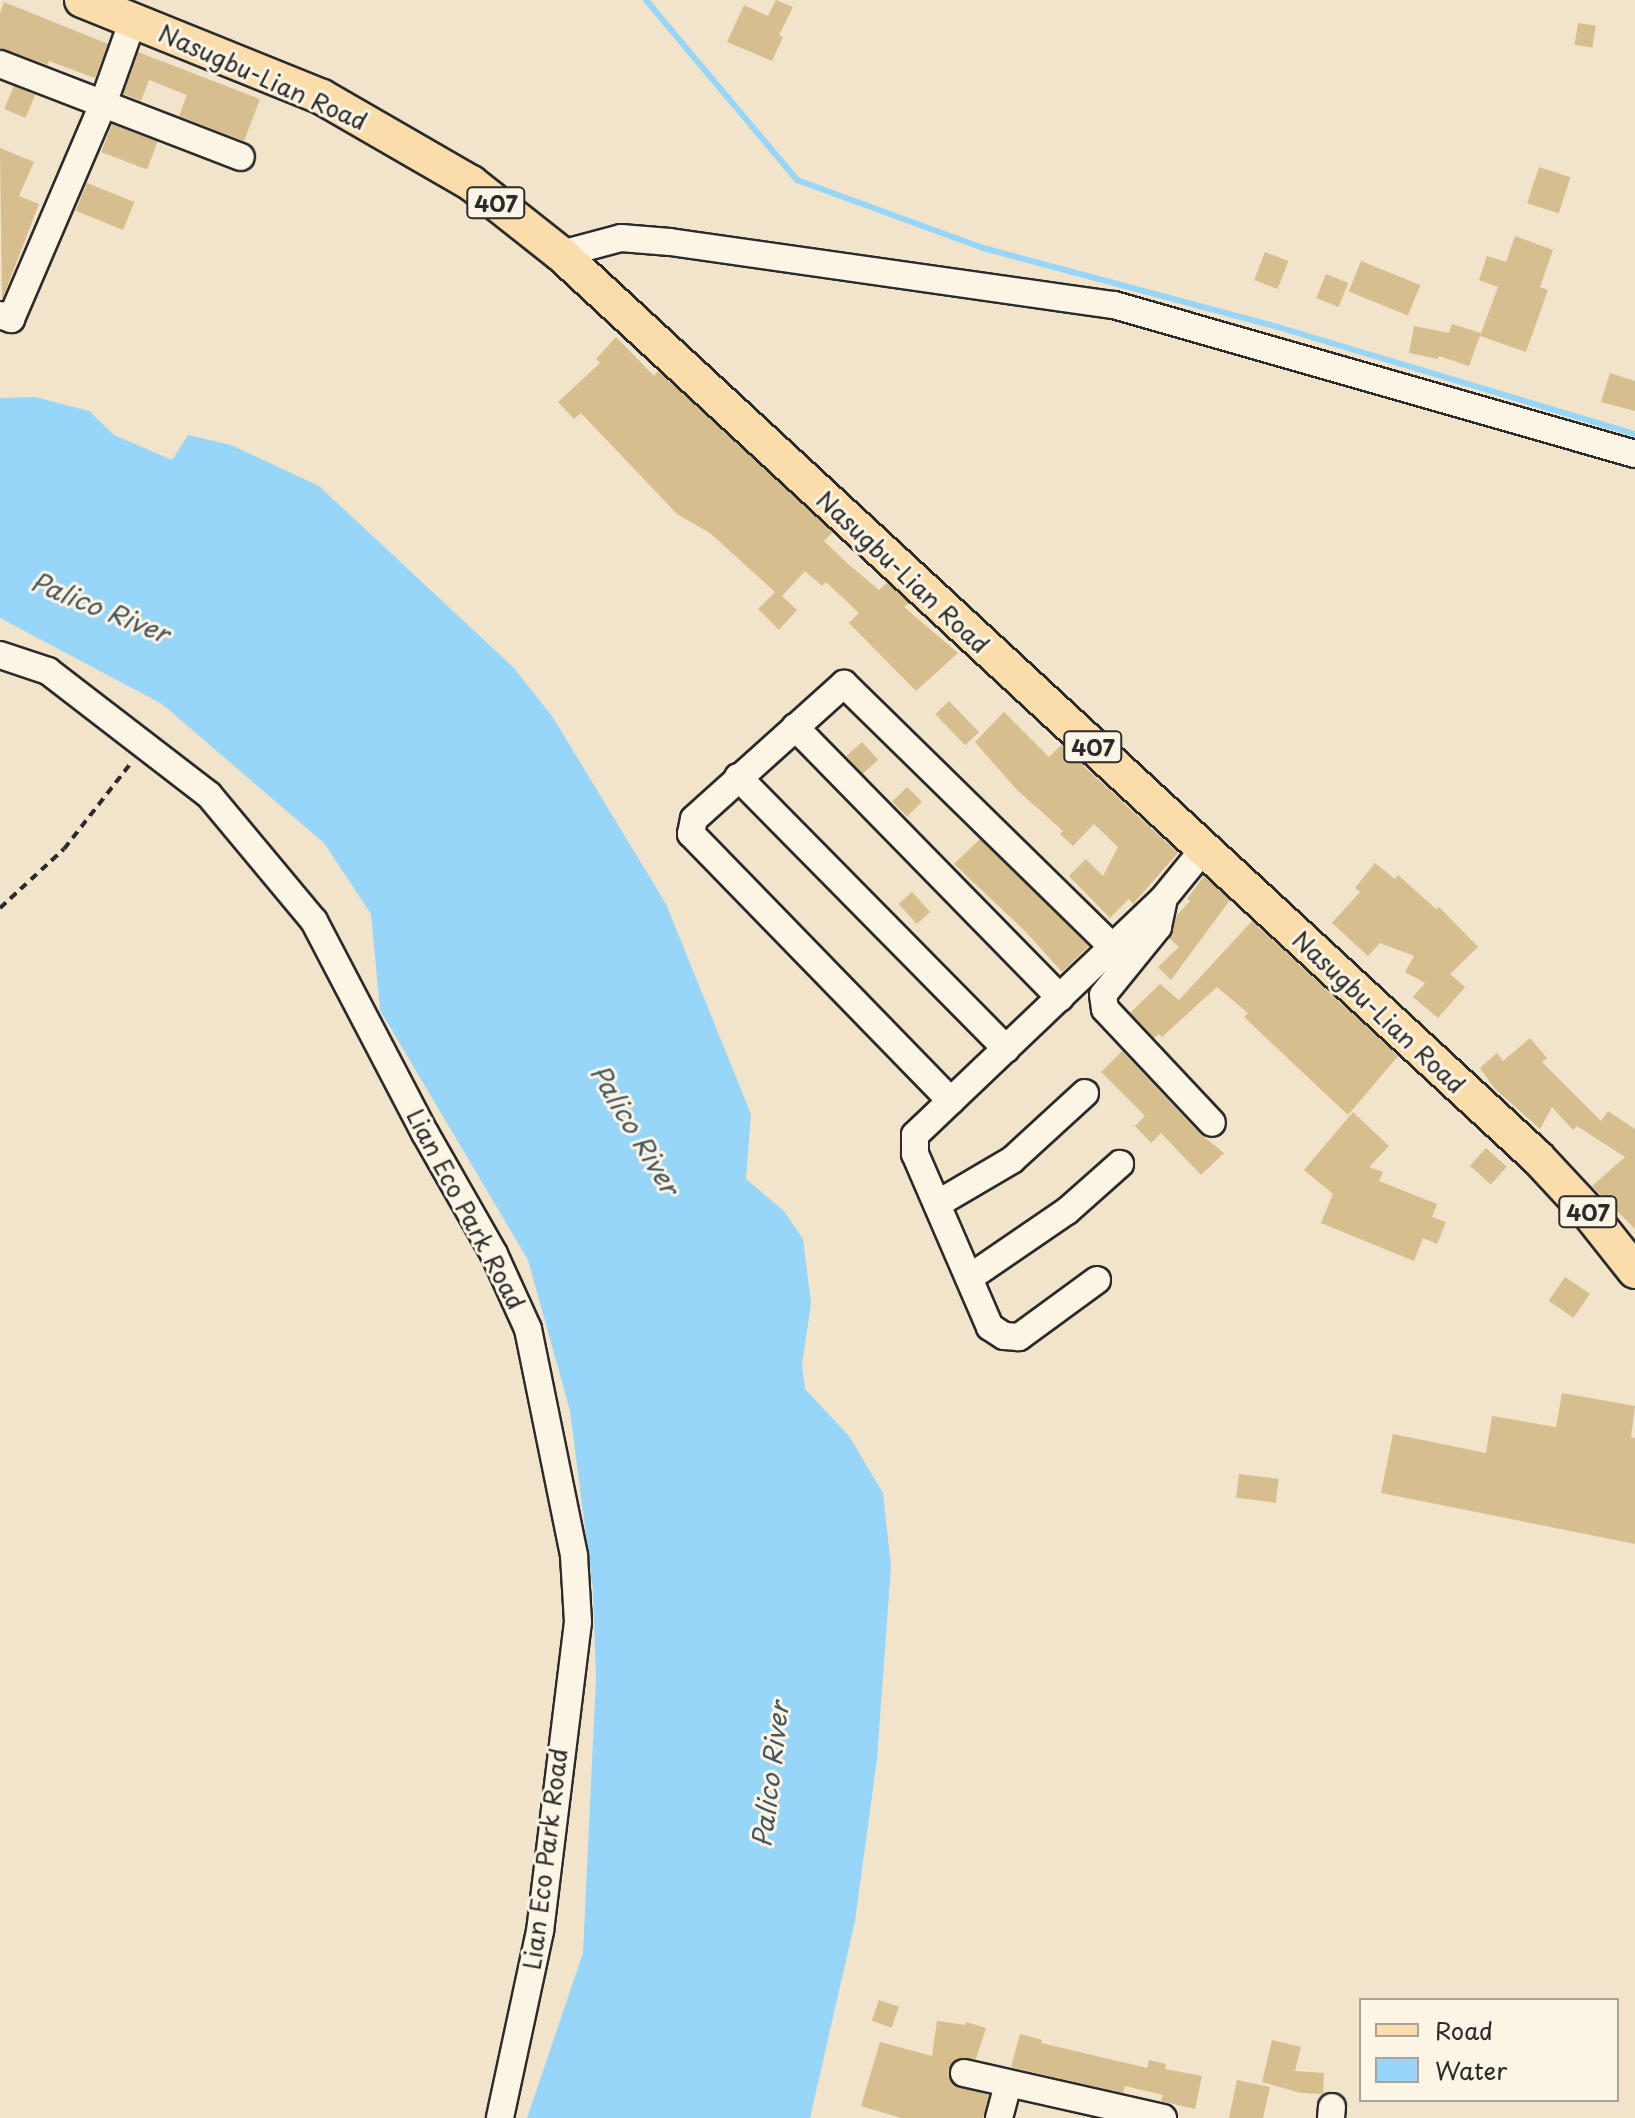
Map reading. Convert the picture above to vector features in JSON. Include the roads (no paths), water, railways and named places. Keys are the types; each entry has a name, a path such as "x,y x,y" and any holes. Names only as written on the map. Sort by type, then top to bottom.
{"main road":[{"name":"Nasugbu-Lian Road","path":"82,0 216,51 360,118 471,183 561,254 1537,1157 1589,1213 1635,1271"}],"street":[{"path":"0,315 11,319 103,104 133,20"},
{"path":"0,64 241,157"},
{"path":"561,254 621,238 658,241 1114,305 1635,454"},
{"name":"Lian Eco Park Road","path":"0,655 48,671 209,795 314,921 425,1133 494,1254 528,1329 574,1556 578,1622 540,1931 500,2118"},
{"path":"951,1101 691,834 694,819 738,777 844,684 1113,947"},
{"path":"795,727 1060,998"},
{"path":"738,777 1006,1049"},
{"path":"1097,1280 1019,1337 1004,1336 990,1327 915,1154 915,1135 1163,899 1203,850"},
{"path":"1163,899 1158,927 1103,995 1105,1009 1212,1123"},
{"path":"937,1204 1012,1160 1085,1093"},
{"path":"969,1278 1067,1211 1120,1164"},
{"path":"964,2073 1163,2118"},
{"path":"999,2118 1008,2084"}],"water":[{"name":"Palico River","path":"35,397 89,411 114,435 172,460 188,435 231,445 319,486 513,667 552,716 666,904 751,1114 746,1179 784,1211 803,1239 811,1303 802,1365 805,1389 849,1436 883,1493 891,1566 877,1759 855,1921 810,2118 527,2118 583,1953 596,1678 593,1589 570,1411 528,1260 380,1010 371,914 324,843 162,704 0,618 0,398"}],"waterway":[{"path":"646,0 797,180 983,248 1278,327 1635,434"}]}
